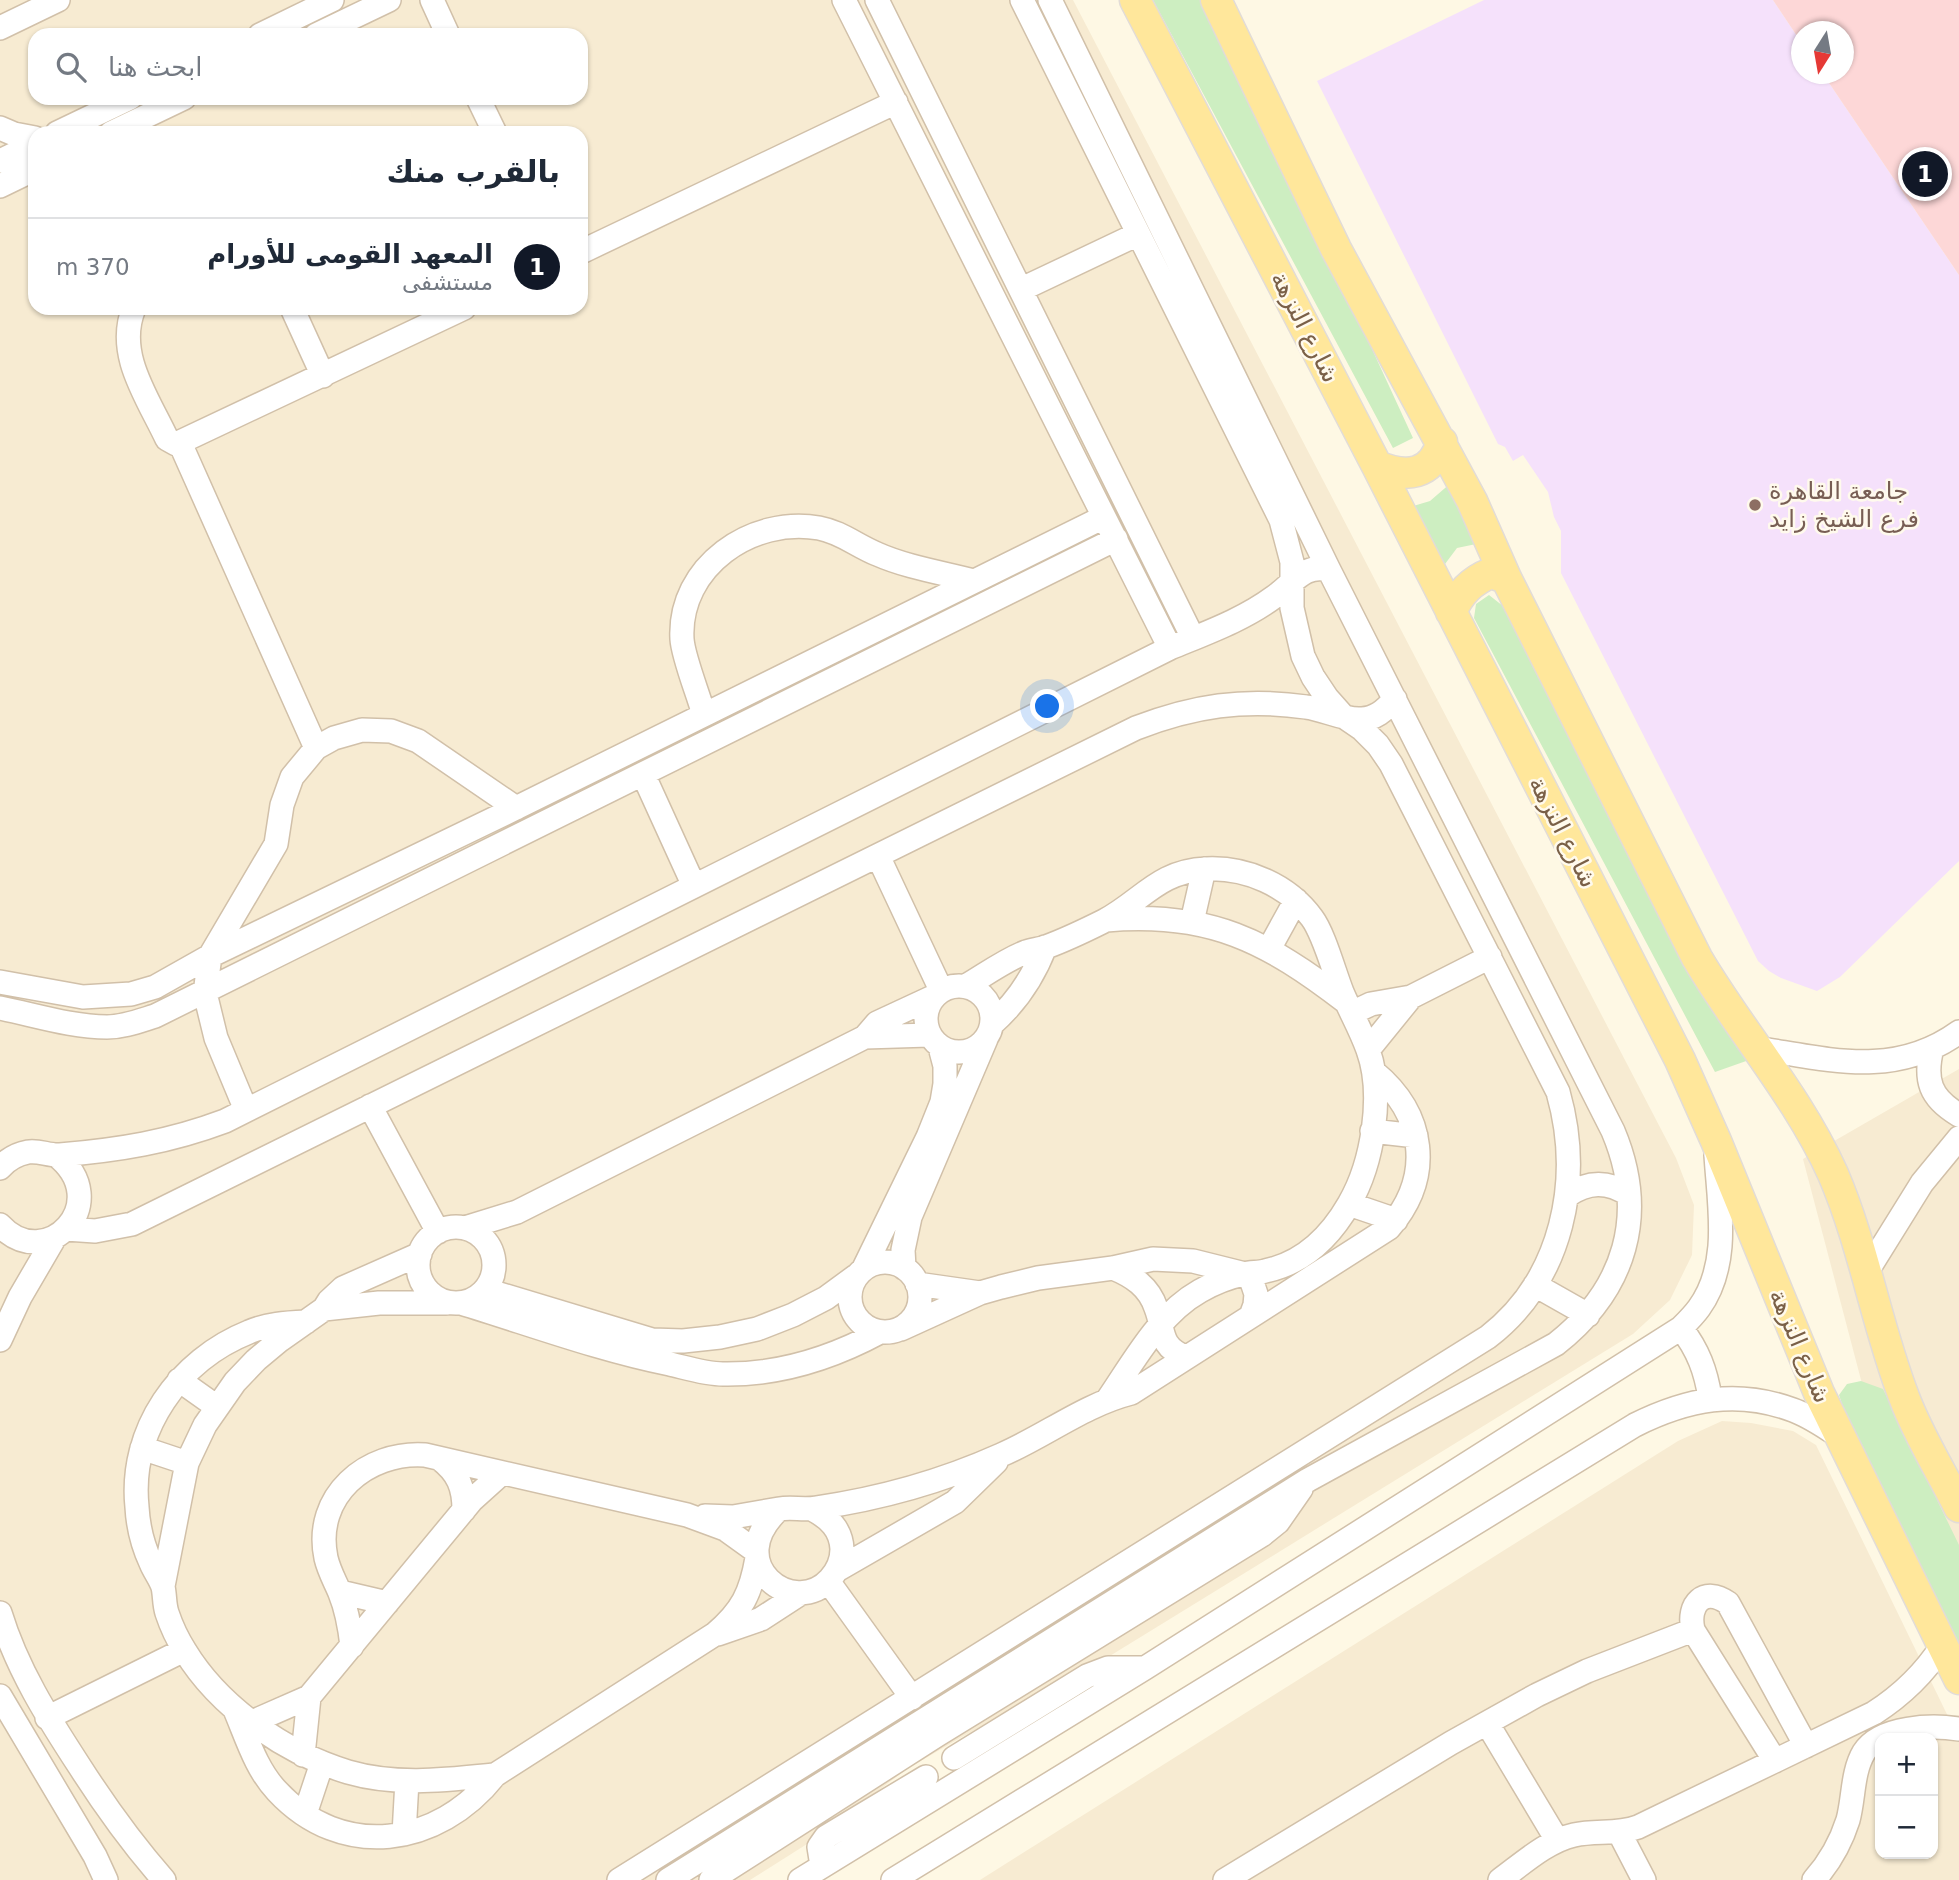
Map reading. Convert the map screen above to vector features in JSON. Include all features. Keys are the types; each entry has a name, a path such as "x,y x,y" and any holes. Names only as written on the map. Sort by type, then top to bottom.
{"main road":[{"name":"شارع النزهة","path":"1135,0 1377,466 1679,1060 1716,1141 1819,1393 1959,1679"},
{"path":"1216,0 1336,249 1442,442 1506,578 1697,958 1811,1132 1833,1174 1853,1228 1878,1320 1905,1400 1959,1507"},
{"path":"1377,466 1395,473 1413,472 1430,466 1437,457 1442,442"},
{"path":"1451,612 1458,597 1470,584 1491,573 1506,578"}],"street":[{"path":"0,28 58,0"},
{"path":"274,28 332,0"},
{"path":"330,28 388,0"},
{"path":"432,0 445,28"},
{"path":"844,0 1170,648"},
{"path":"877,0 1194,638"},
{"path":"619,1880 1488,1338 1515,1313 1535,1285 1556,1242 1567,1196 1569,1143 1558,1092 1391,764 1378,745 1362,729 1343,716 1313,677 1303,656 1292,608 1290,551 1281,520 1022,0"},
{"path":"668,1880 1308,1480 1556,1344 1588,1315 1613,1279 1621,1259 1630,1217 1622,1151 1613,1131 1329,570 1050,0"},
{"path":"588,250 896,102"},
{"path":"72,126 115,105"},
{"path":"126,126 169,105"},
{"path":"481,105 492,126"},
{"path":"0,128 28,137"},
{"path":"0,161 28,147"},
{"path":"0,186 28,172"},
{"path":"1021,289 1138,234"},
{"path":"132,315 127,340 130,362 167,439 180,443 449,315"},
{"path":"295,315 323,376"},
{"path":"180,443 316,748"},
{"path":"0,982 83,997 131,994 155,987 211,956 1104,517"},
{"path":"704,715 681,640 683,619 698,579 711,562 745,537 783,526 822,528 842,534 876,554 974,581"},
{"path":"0,1008 108,1027 144,1020 205,993 1116,539"},
{"path":"0,1168 15,1156 27,1152 40,1151 56,1155 146,1145 187,1136 246,1111 1170,648 1252,611 1292,584 1304,571 1321,568 1329,570"},
{"path":"0,1225 18,1238 43,1241 61,1233 95,1231 132,1224 1136,729 1168,716 1203,707 1274,703 1309,707 1358,719 1373,717 1386,710 1395,699"},
{"path":"246,1111 216,1038 205,993 211,956 276,844 282,804 292,777 316,748 334,738 362,730 391,731 418,741 516,808"},
{"path":"643,774 694,886"},
{"path":"878,856 937,994"},
{"path":"486,1290 719,1374 775,1371 829,1356 980,1293 1038,1278 1113,1268 1133,1262 1173,1259 1245,1273 1281,1267 1306,1254 1328,1235 1349,1204 1364,1169 1372,1131 1375,1091 1371,1061 1314,920 1296,900 1280,888 1253,876 1224,869 1204,869 1164,878 1106,920 1045,947 1023,953 966,986"},
{"path":"1192,922 1204,869"},
{"path":"1269,948 1296,900"},
{"path":"1106,920 1163,918 1219,928 1269,948 1298,966 1349,1008 1411,997 1490,957"},
{"path":"865,1037 935,1041 948,1051 965,1052 973,1049 1024,990 1045,947"},
{"path":"465,1228 517,1212 865,1037 877,1023 953,986 966,986 981,993 986,1000 992,1015 989,1031 935,1140 849,1295 850,1306 861,1324 890,1330 909,1323 920,1304 903,1250 910,1217 935,1140 945,1084 945,1066 925,1016 937,994"},
{"path":"1371,1061 1411,997"},
{"path":"1756,1048 1852,1063 1893,1061 1932,1048 1959,1032"},
{"path":"1932,1048 1927,1068 1930,1087 1941,1104 1959,1115"},
{"path":"812,1509 909,1487 1003,1455 1108,1399 1131,1393 1389,1228 1406,1205 1415,1180 1418,1153 1410,1117 1401,1100 1371,1061"},
{"path":"370,1106 438,1232"},
{"path":"1372,1131 1416,1136"},
{"path":"1866,1273 1922,1184 1959,1138"},
{"path":"800,1880 932,1786 968,1778 1681,1328 1699,1308 1713,1284 1720,1257 1716,1141"},
{"path":"0,1145 27,1152"},
{"path":"0,1340 20,1297 79,1207 78,1182 72,1171 56,1155"},
{"path":"1567,1196 1578,1188 1591,1184 1618,1188 1629,1195"},
{"path":"1349,1204 1396,1220"},
{"path":"493,1256 517,1212"},
{"path":"163,1586 150,1561 141,1534 137,1477 142,1448 157,1412 179,1380 215,1349 249,1332 277,1324 379,1303 456,1303 479,1296 492,1279 494,1268 493,1256 486,1241 465,1228 456,1227 438,1232 430,1238 420,1254 419,1276 431,1294 456,1303 650,1350 683,1340 720,1337 757,1329 815,1304 860,1272 884,1262 911,1276 980,1293"},
{"path":"420,1254 343,1288 315,1315 257,1360 217,1407 187,1463 163,1586 166,1611 184,1650 205,1679 252,1723 313,1759 359,1774 407,1782 438,1782 495,1775"},
{"path":"1113,1268 1128,1274 1150,1295 1157,1309 1161,1333 1170,1348 1185,1357"},
{"path":"1245,1273 1256,1294 1251,1316"},
{"path":"1108,1399 1160,1324 1178,1306 1198,1292 1245,1273"},
{"path":"1535,1285 1588,1315"},
{"path":"1681,1328 1698,1354 1710,1398"},
{"path":"179,1380 217,1407"},
{"path":"893,1880 1635,1425 1678,1407 1710,1398 1734,1398 1777,1405 1795,1411 1841,1437"},
{"path":"142,1448 187,1463"},
{"path":"352,1646 340,1592 331,1575 326,1556 328,1518 335,1500 347,1483 362,1470 379,1461 410,1454 687,1516 725,1529 757,1555 762,1573 772,1584 786,1591 801,1593"},
{"path":"715,1634 739,1629 761,1619 801,1593 815,1589 955,1502 1003,1455"},
{"path":"440,1459 452,1468 460,1481 464,1510"},
{"path":"252,1723 309,1697 464,1510 502,1473"},
{"path":"711,1880 937,1735 1262,1535 1278,1522 1308,1480"},
{"path":"687,1516 733,1517 797,1507 812,1509 826,1516 839,1534 842,1556 833,1576"},
{"path":"232,1704 263,1773 289,1803 323,1825 342,1832 384,1837 404,1834 447,1819 467,1806 495,1775 715,1634 732,1620 745,1601 753,1581 761,1529 779,1509"},
{"path":"833,1576 912,1698"},
{"path":"340,1592 387,1603"},
{"path":"1775,1761 1693,1630 1690,1617 1692,1607 1699,1600 1709,1596 1719,1597 1728,1603 1806,1746"},
{"path":"0,1613 9,1641 47,1718 145,1859 164,1880"},
{"path":"1225,1880 1487,1723 1587,1671 1693,1630"},
{"path":"1500,1880 1557,1840 1583,1833 1619,1832 1638,1827 1874,1713 1919,1677 1942,1646"},
{"path":"47,1718 184,1650"},
{"path":"954,1758 1087,1676 1108,1668 1145,1668"},
{"path":"0,1696 95,1856 106,1880"},
{"path":"305,1814 313,1759 309,1697"},
{"path":"1874,1713 1885,1733"},
{"path":"1487,1723 1557,1840"},
{"path":"1896,1733 1926,1727 1959,1728"},
{"path":"937,1735 968,1778"},
{"path":"1814,1880 1839,1844 1848,1819 1860,1762 1865,1751 1875,1740"},
{"path":"910,1753 932,1786"},
{"path":"404,1834 407,1782"},
{"path":"1619,1832 1644,1880"}],"shaded area":[{"path":"0,0 1073,0 1676,1158 1694,1205 1692,1255 1670,1300 1633,1334 1100,1662 907,1769 807,1844 750,1880 0,1880"},
{"name":"جامعة القاهرة فرع الشيخ زايد","path":"1484,0 1773,0 1791,27 1791,84 1830,84 1959,275 1959,861 1840,977 1817,991 1781,978 1758,961 1561,573 1561,531 1554,517 1548,492 1523,455 1513,461 1505,447 1498,444 1317,81"},
{"path":"1773,0 1959,0 1959,275 1830,84 1854,84 1854,21 1791,21 1791,27"},
{"path":"1959,1069 1959,1594 1871,1418 1803,1159"},
{"path":"1722,1421 1793,1431 1816,1445 1959,1739 1959,1880 980,1880 1678,1441"}],"green space":[{"path":"1153,0 1206,0 1277,143 1413,438 1393,448"},
{"path":"1452,482 1481,543 1457,548 1442,568 1410,507 1430,501"},
{"path":"1489,595 1508,610 1749,1060 1715,1072 1474,618 1476,604"},
{"path":"1861,1381 1883,1389 1959,1545 1959,1651 1846,1416 1839,1395 1847,1384"}],"place":[{"name":"المعهد القومى للأورام","path":"1925,174"},
{"name":"جامعة القاهرة فرع الشيخ زايد","path":"1755,505"}]}
